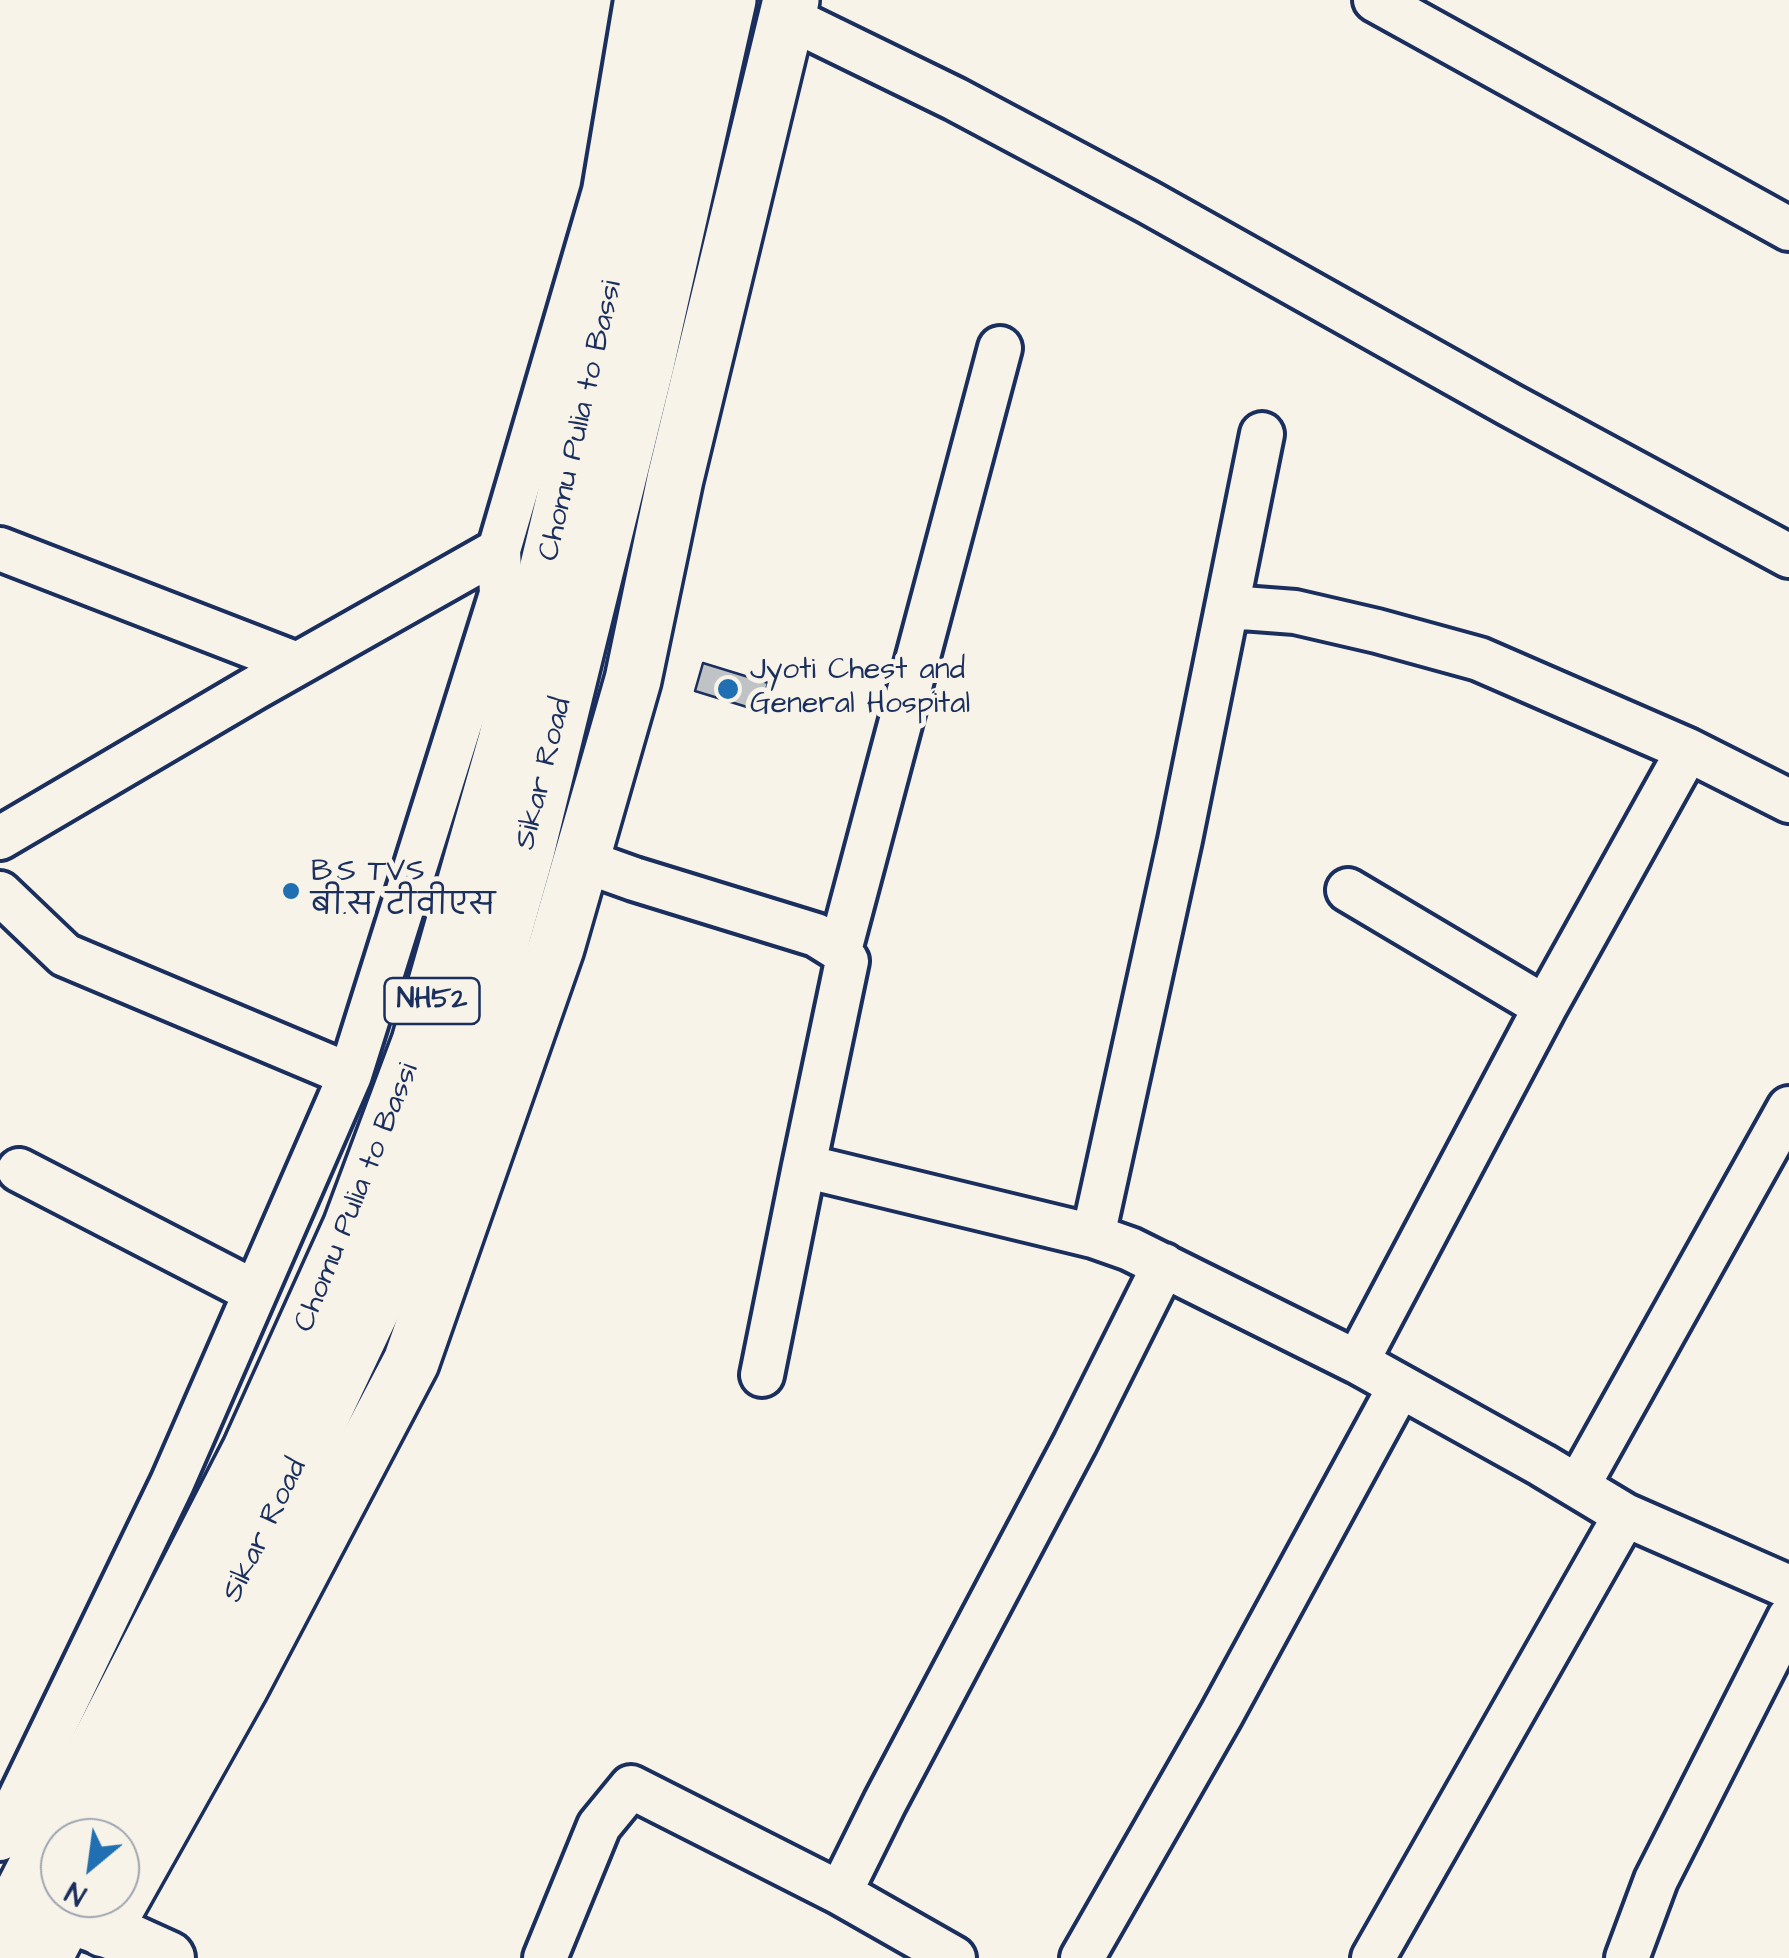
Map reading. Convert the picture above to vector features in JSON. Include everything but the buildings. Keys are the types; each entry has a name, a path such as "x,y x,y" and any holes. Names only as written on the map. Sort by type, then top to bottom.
{"main road":[{"name":"Chomu Pulia to Bassi","path":"88,1818 351,1226 420,1042 506,740 679,0"},
{"name":"Sikar Road","path":"118,1818 250,1566 404,1243 454,1108 527,849 646,365 728,0"},
{"path":"129,1818 241,1685 411,1362 556,948 632,680 676,478 789,8"}],"street":[{"path":"0,1840 172,1483 350,1075 501,594 499,550 604,192 636,0"},
{"path":"1375,0 1789,228"},
{"path":"789,8 1789,556"},
{"path":"840,950 1000,348"},
{"path":"1094,1236 1229,607 1262,434"},
{"path":"0,549 297,664"},
{"path":"0,838 499,550"},
{"path":"1229,607 1295,612 1479,659 1688,750 1789,801"},
{"path":"1357,1362 1545,1006 1688,750"},
{"path":"581,860 816,935 840,950 847,961 762,1374"},
{"path":"1348,890 1545,1006"},
{"path":"0,893 65,956 350,1075"},
{"path":"1578,1486 1789,1108"},
{"path":"804,1166 1094,1236 1130,1249 1357,1362 1625,1515 1789,1587"},
{"path":"19,1170 255,1292"},
{"path":"840,1893 1164,1264"},
{"path":"1082,1958 1400,1386"},
{"path":"1374,1958 1625,1515"},
{"path":"1627,1958 1656,1880 1789,1618"},
{"path":"545,1958 599,1826 631,1787 840,1893 954,1958"},
{"path":"44,1918 168,1958"}],"place":[{"name":"Jyoti Chest and General Hospital","path":"728,689"},
{"name":"B.S TVS बी.स टीवीएस","path":"291,891"}]}
